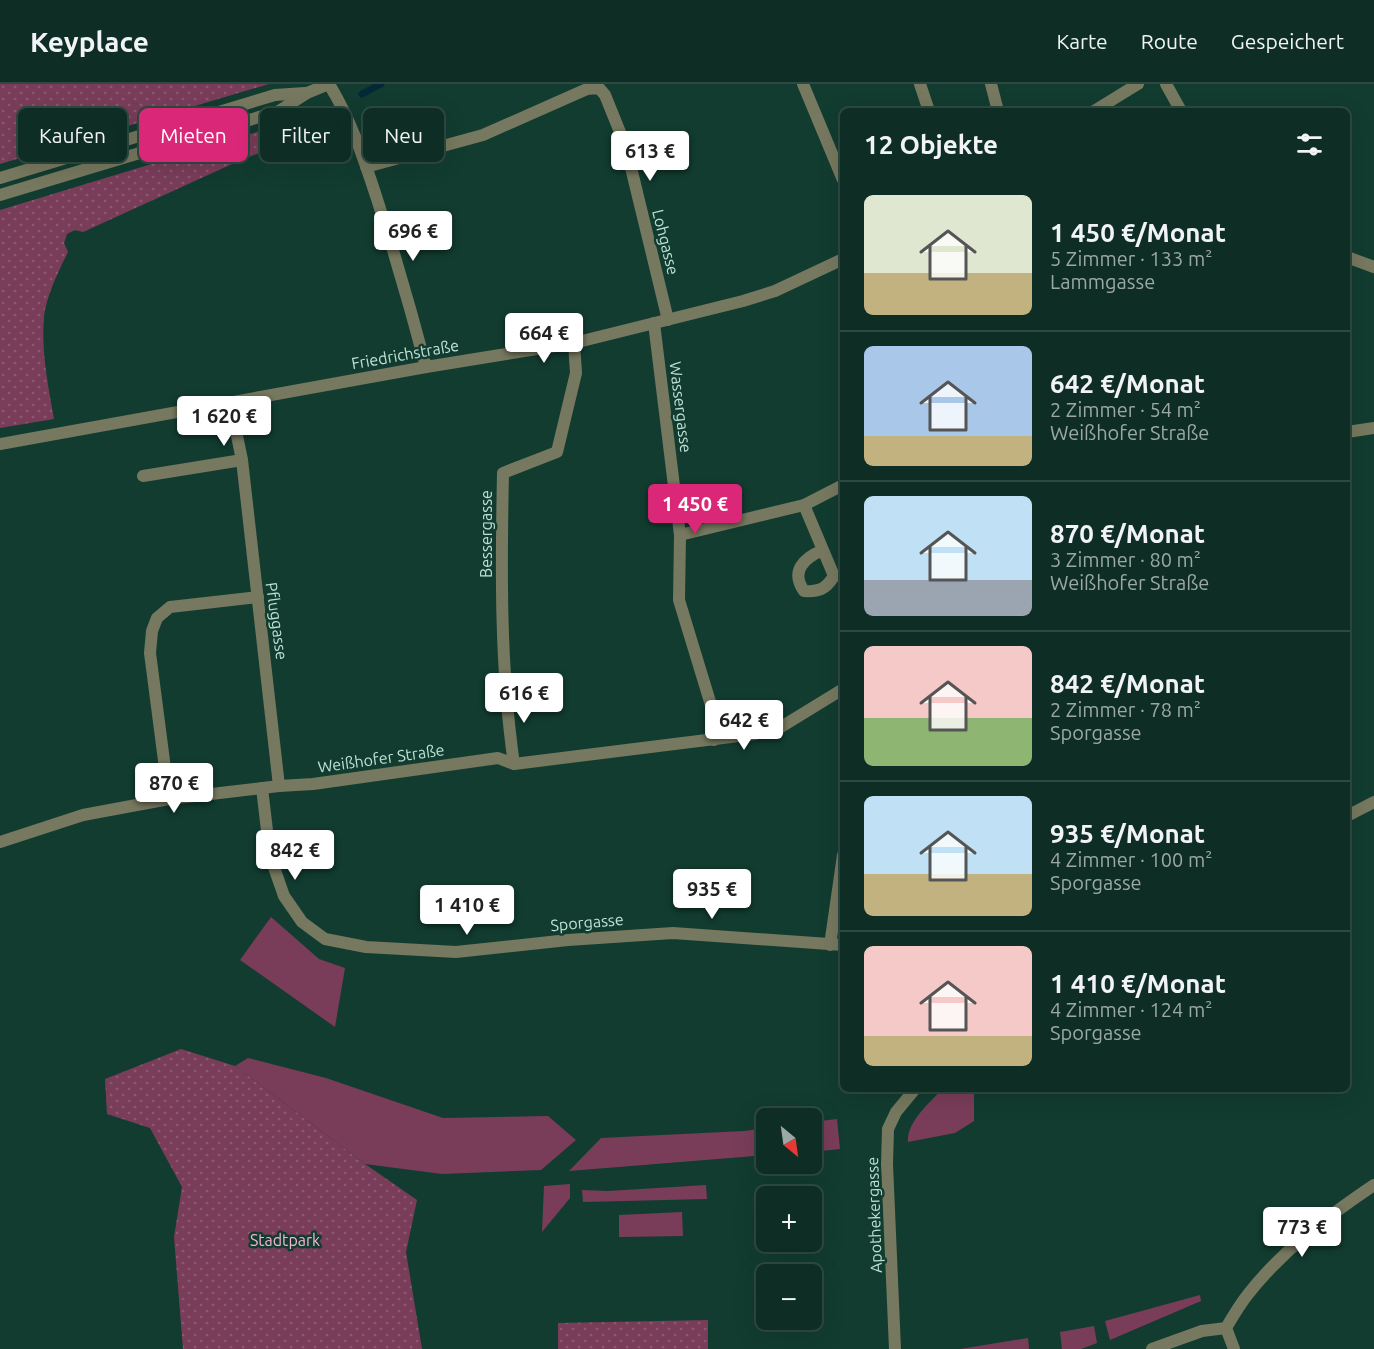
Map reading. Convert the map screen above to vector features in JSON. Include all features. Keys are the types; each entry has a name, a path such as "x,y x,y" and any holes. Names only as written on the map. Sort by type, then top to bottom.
{"street":[{"path":"0,195 279,111 307,93 329,84 351,126 366,167 401,273 426,367"},
{"path":"803,84 840,173"},
{"path":"920,84 928,108"},
{"path":"992,84 997,108"},
{"path":"1099,108 1138,84"},
{"path":"1166,84 1179,108"},
{"path":"366,167 483,135 586,86"},
{"name":"Lohgasse","path":"586,86 598,88 605,95 626,147 668,320"},
{"path":"0,178 275,95 307,93"},
{"path":"1350,258 1374,267"},
{"name":"Friedrichstraße","path":"0,444 426,367 574,343 775,291 840,260"},
{"name":"Wassergasse","path":"654,323 680,535 679,600 718,728 714,741"},
{"name":"Bessergasse","path":"514,764 506,687 501,570 503,472 557,452 576,373 574,343"},
{"name":"Pfluggasse","path":"230,402 242,460 279,786"},
{"path":"1350,432 1374,428"},
{"path":"143,476 242,460"},
{"path":"680,535 804,505 840,487"},
{"path":"804,505 823,550"},
{"path":"169,799 150,653 156,618 170,607 258,597"},
{"name":"Weißhofer Straße","path":"0,842 83,815 169,799 313,784 498,758 514,764 660,745 714,741 781,727 840,691"},
{"name":"Sporgasse","path":"262,788 270,856 284,896 302,922 326,939 366,947 456,952 568,940 673,933 840,945"},
{"path":"1350,814 1374,802"},
{"path":"830,945 840,876"},
{"name":"Apothekergasse","path":"895,1349 887,1164 888,1129 896,1112 913,1092"},
{"path":"1152,1349 1202,1331 1226,1328 1248,1294 1288,1250 1334,1212 1374,1185"},
{"path":"1226,1328 1234,1349"}],"green space":[{"path":"0,84 269,84 188,108 139,108 139,123 127,126 127,108 18,108 18,159 0,164"},
{"path":"260,131 260,153 248,157 248,135"},
{"path":"158,162 236,162 83,232 75,230 67,234 64,243 68,252 50,292 45,309 43,330 47,381 54,419 0,428 0,210"},
{"path":"271,917 319,959 345,968 335,1027 240,960"},
{"name":"Stadtpark","path":"181,1049 235,1066 365,1164 417,1200 406,1252 422,1349 183,1349 174,1237 182,1187 150,1128 107,1114 105,1079"},
{"path":"248,1058 326,1078 443,1118 548,1116 576,1140 541,1170 442,1174 365,1164 235,1066"},
{"path":"939,1092 974,1092 974,1121 955,1133 908,1142 911,1127"},
{"path":"837,1119 840,1149 822,1151 822,1121"},
{"path":"756,1129 756,1156 569,1171 601,1138"},
{"path":"570,1184 570,1198 542,1232 544,1186"},
{"path":"706,1185 707,1199 583,1202 582,1190 608,1191"},
{"path":"682,1212 683,1236 619,1237 619,1215"},
{"path":"1200,1295 1201,1301 1110,1340 1105,1321"},
{"path":"708,1320 708,1349 558,1349 558,1323"},
{"path":"1094,1326 1097,1343 1081,1349 1062,1349 1060,1332"},
{"path":"1028,1338 1029,1349 960,1349"}],"waterway":[{"path":"362,94 381,84"}]}
